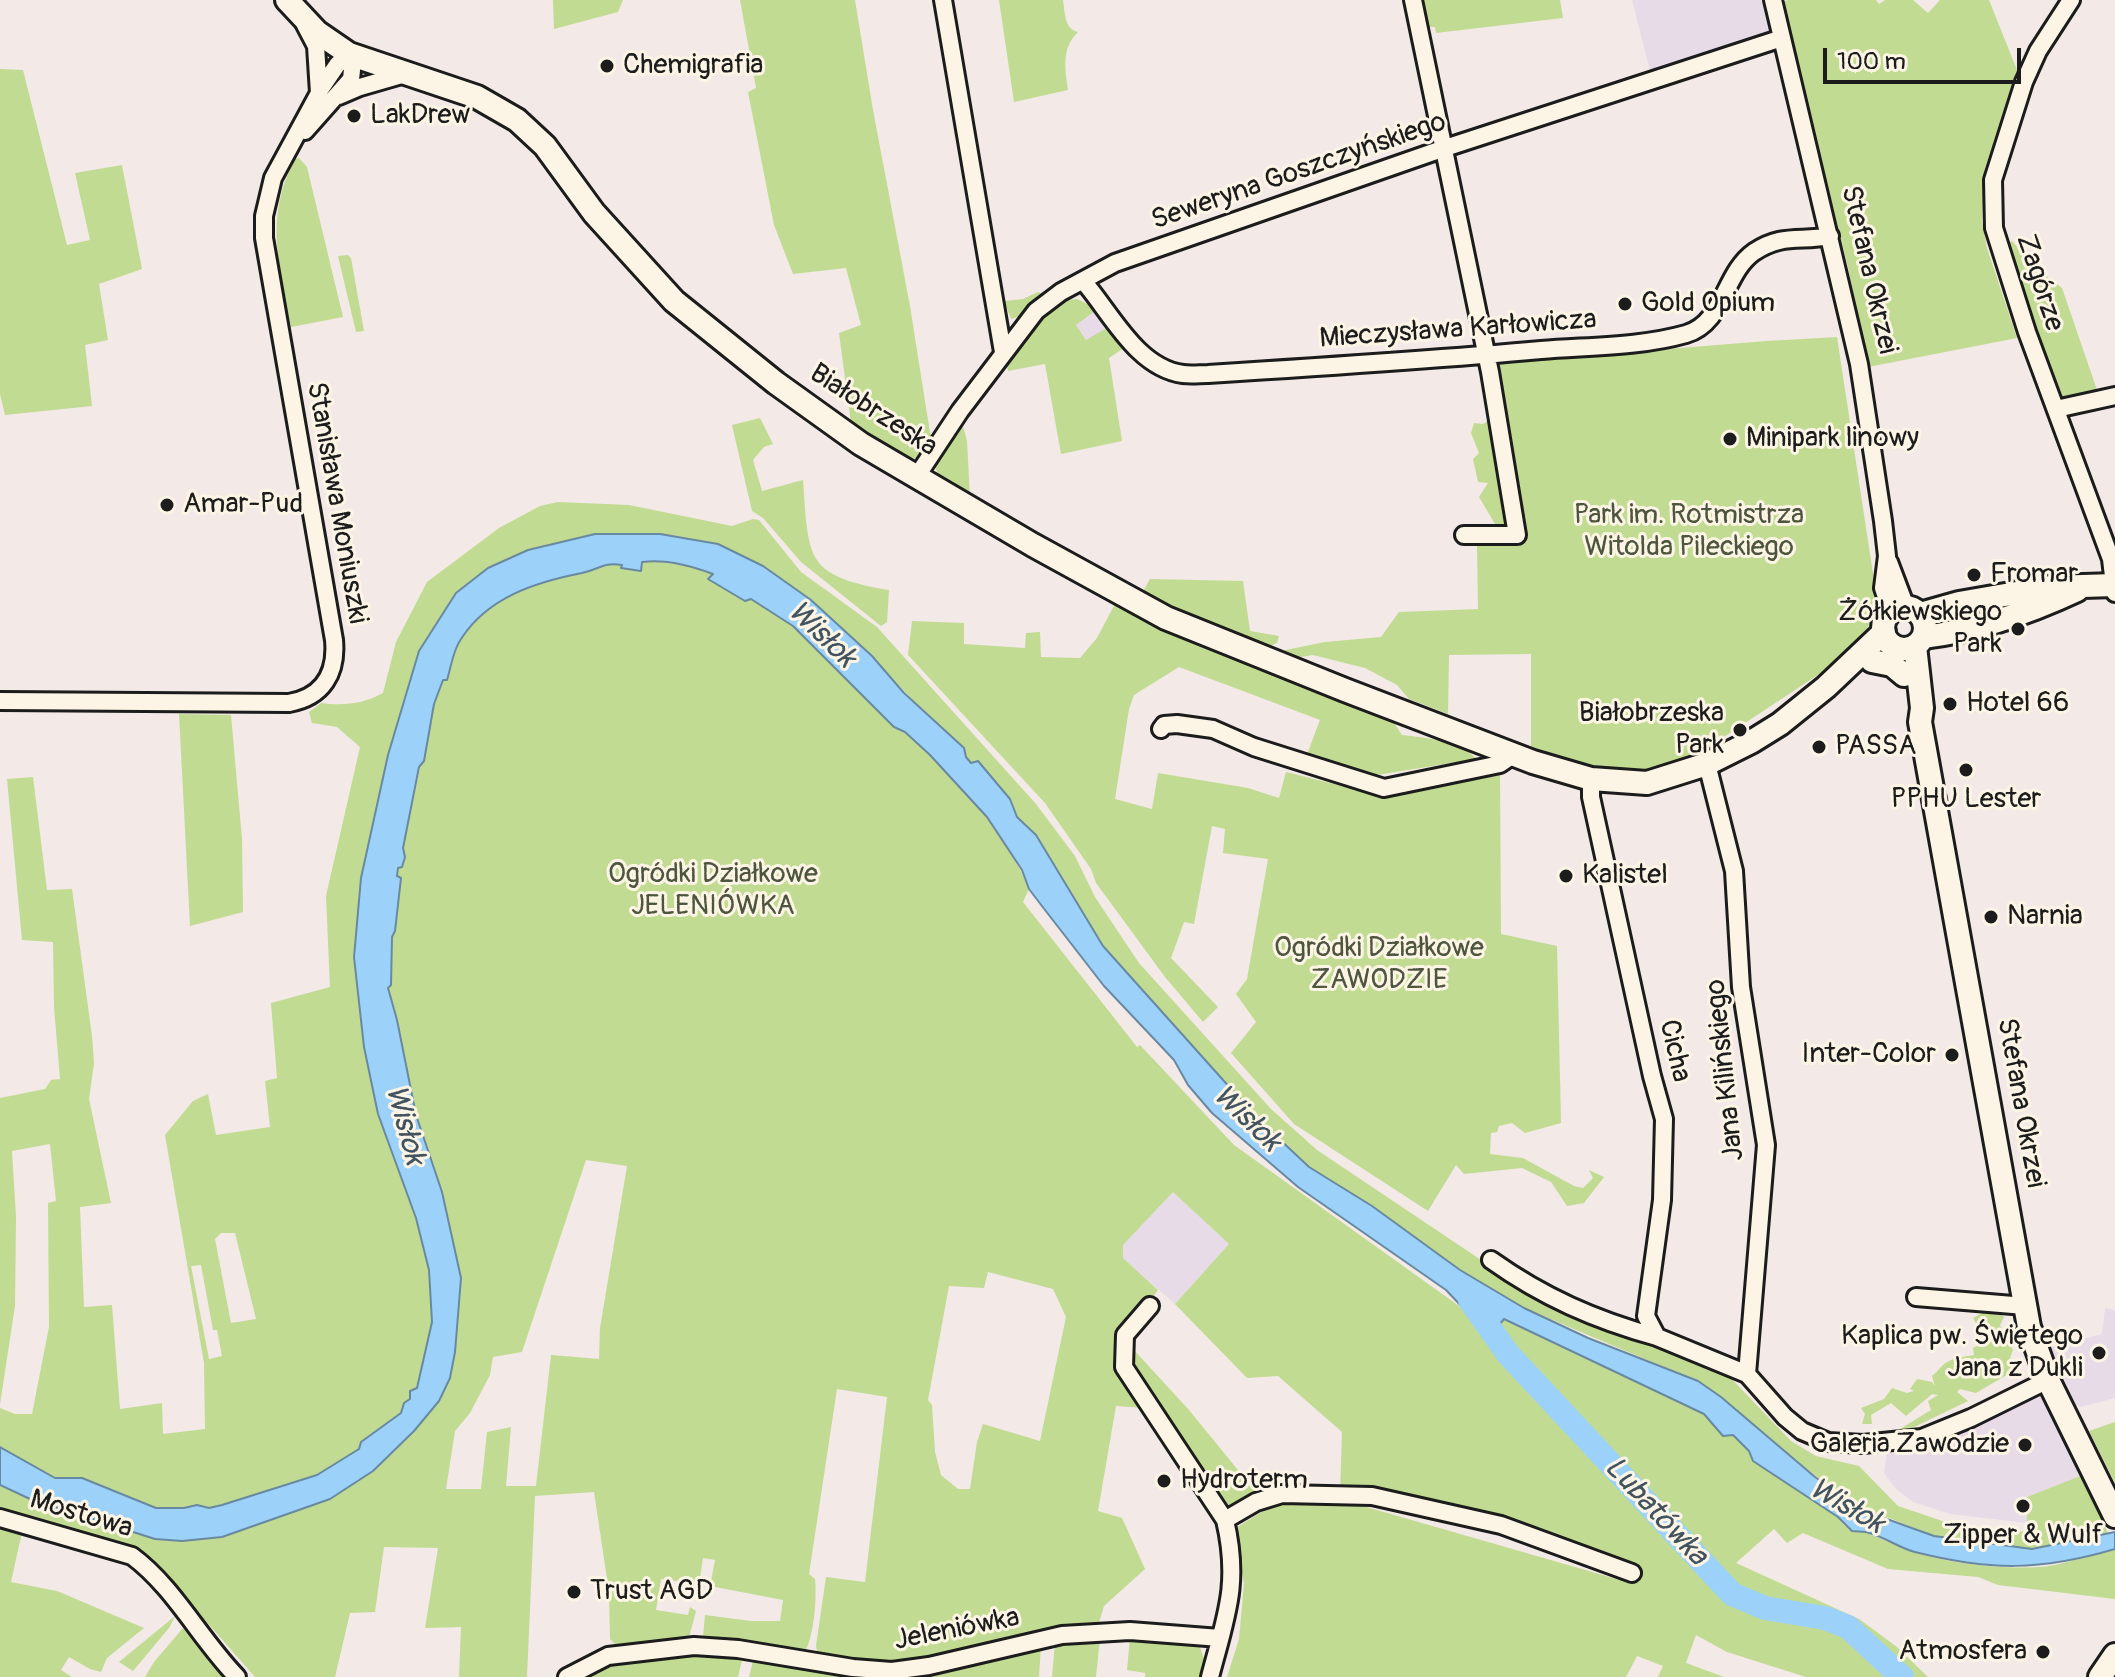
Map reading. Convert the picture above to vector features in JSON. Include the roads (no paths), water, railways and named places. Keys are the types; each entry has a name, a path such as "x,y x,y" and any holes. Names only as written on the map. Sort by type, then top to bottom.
{"street":[{"path":"943,0 1003,352"},
{"path":"1413,0 1486,355 1517,535 1464,535"},
{"name":"Stefana Okrzei","path":"1773,0 1859,364 1887,556 1922,708 1920,722 2025,1306 2036,1352 2115,1516"},
{"name":"Zagórze","path":"2071,0 2038,51 2024,82 1993,180 1994,228 2027,332 2111,559 2115,588"},
{"path":"294,8 316,46 319,93"},
{"name":"Białobrzeska","path":"294,8 331,43 349,54 477,97 517,120 545,146 594,213 674,301 776,383 849,436 1033,545 1166,618 1513,755 1591,779 1647,783 1707,764 1770,730 1904,630"},
{"name":"Seweryna Goszczyńskiego","path":"917,476 1003,352 1036,311 1061,292 1115,263 1442,149 1782,38"},
{"path":"294,139 351,79 349,54"},
{"name":"Stanisława Moniuszki","path":"0,701 289,703 302,701 317,693 326,682 335,655 334,640 264,238 264,216 273,178 331,72 349,54"},
{"path":"337,97 405,74"},
{"name":"Mieczysława Karłowicza","path":"1084,282 1134,346 1150,360 1181,374 1486,355 1657,340 1690,333 1711,318 1728,283 1752,253 1784,238 1830,236"},
{"path":"2056,409 2115,396"},
{"path":"1904,630 1959,603 2051,587 2115,588"},
{"name":"Stefana Okrzei","path":"1904,630 1904,675 1914,712 1920,722"},
{"name":"Białobrzeska","path":"1826,687 1872,661 1904,630"},
{"path":"1872,661 1892,665 1904,675"},
{"path":"1161,729 1164,725 1177,724 1213,729 1340,777 1384,788 1500,764 1513,755"},
{"name":"Jana Kilińskiego","path":"1707,764 1734,871 1741,987 1766,1145 1747,1374"},
{"name":"Cicha","path":"1591,779 1591,797 1664,1119 1662,1200 1646,1316 1657,1337"},
{"path":"1491,1260 1523,1282 1606,1323 1657,1337 1747,1374 1785,1417 1802,1431 1828,1442 1863,1444 1905,1441 1939,1433 2048,1380"},
{"path":"1916,1297 2025,1306"},
{"path":"1150,1306 1125,1335 1124,1367 1225,1520 1231,1550 1233,1577 1227,1617 1210,1677"},
{"path":"1225,1520 1256,1502 1282,1494 1372,1496 1501,1525 1632,1573"},
{"name":"Mostowa","path":"0,1518 132,1556 150,1569 215,1655 237,1677"},
{"name":"Jeleniówka","path":"567,1677 608,1656 694,1646 738,1649 853,1668 892,1671 929,1666 1062,1635 1130,1631 1220,1638"},
{"path":"2100,1677 2115,1655"}],"water":[{"name":"Wisłok","path":"595,534 660,534 718,544 763,566 811,600 964,748 971,763 978,761 1010,799 1017,817 1036,835 1103,946 1258,1119 1309,1167 1372,1206 1460,1270 1524,1308 1588,1338 1698,1381 1815,1477 1852,1503 1884,1518 1934,1536 2032,1549 2115,1532 2115,1549 2039,1565 1992,1565 1915,1552 1875,1535 1852,1531 1838,1517 1753,1461 1749,1451 1733,1435 1723,1436 1704,1414 1504,1319 1494,1331 1465,1310 1446,1290 1298,1187 1212,1113 1188,1085 1174,1060 1104,986 1029,889 1022,870 987,817 930,755 905,732 894,727 793,626 751,599 745,601 708,579 713,574 659,561 642,562 641,571 621,568 622,565 606,565 547,581 499,602 472,624 461,639 447,680 443,680 434,704 403,848 405,857 402,867 398,868 397,876 401,878 392,937 391,985 388,988 416,1115 442,1192 461,1278 455,1352 450,1378 439,1401 373,1471 330,1499 222,1537 182,1541 155,1539 30,1499 0,1485 0,1447 55,1478 82,1478 156,1508 197,1505 209,1508 222,1505 317,1475 359,1449 361,1442 401,1413 404,1403 410,1399 410,1391 417,1388 432,1322 429,1270 416,1218 378,1114 364,1047 354,957 361,878 388,755 419,651 456,593 488,568 528,550"}],"waterway":[{"name":"Lubatówka","path":"1470,1300 1508,1354 1732,1594 1765,1608 1825,1618 1848,1627 1902,1677"}],"place":[{"name":"Chemigrafia","path":"607,66"},
{"name":"LakDrew","path":"354,116"},
{"name":"Gold Opium","path":"1625,304"},
{"name":"Minipark linowy","path":"1730,439"},
{"name":"Amar-Pud","path":"167,505"},
{"name":"Fromar","path":"1974,575"},
{"name":"Żółkiewskiego Park","path":"2018,629"},
{"name":"Hotel 66","path":"1950,704"},
{"name":"Białobrzeska Park","path":"1740,730"},
{"name":"PASSA","path":"1819,747"},
{"name":"PPHU Lester","path":"1966,770"},
{"name":"Kalistel","path":"1566,876"},
{"name":"Narnia","path":"1991,917"},
{"name":"Inter-Color","path":"1952,1055"},
{"name":"Kaplica pw. Świętego Jana z Dukli","path":"2099,1353"},
{"name":"Galeria Zawodzie","path":"2025,1445"},
{"name":"Hydroterm","path":"1164,1481"},
{"name":"Zipper & Wulf","path":"2023,1506"},
{"name":"Trust AGD","path":"574,1592"},
{"name":"Atmosfera","path":"2043,1652"}],"park label":[{"name":"Park im. Rotmistrza Witolda Pileckiego","path":"1689,532"},
{"name":"Ogródki Działkowe JELENIÓWKA","path":"713,891"},
{"name":"Ogródki Działkowe ZAWODZIE","path":"1379,965"}]}
